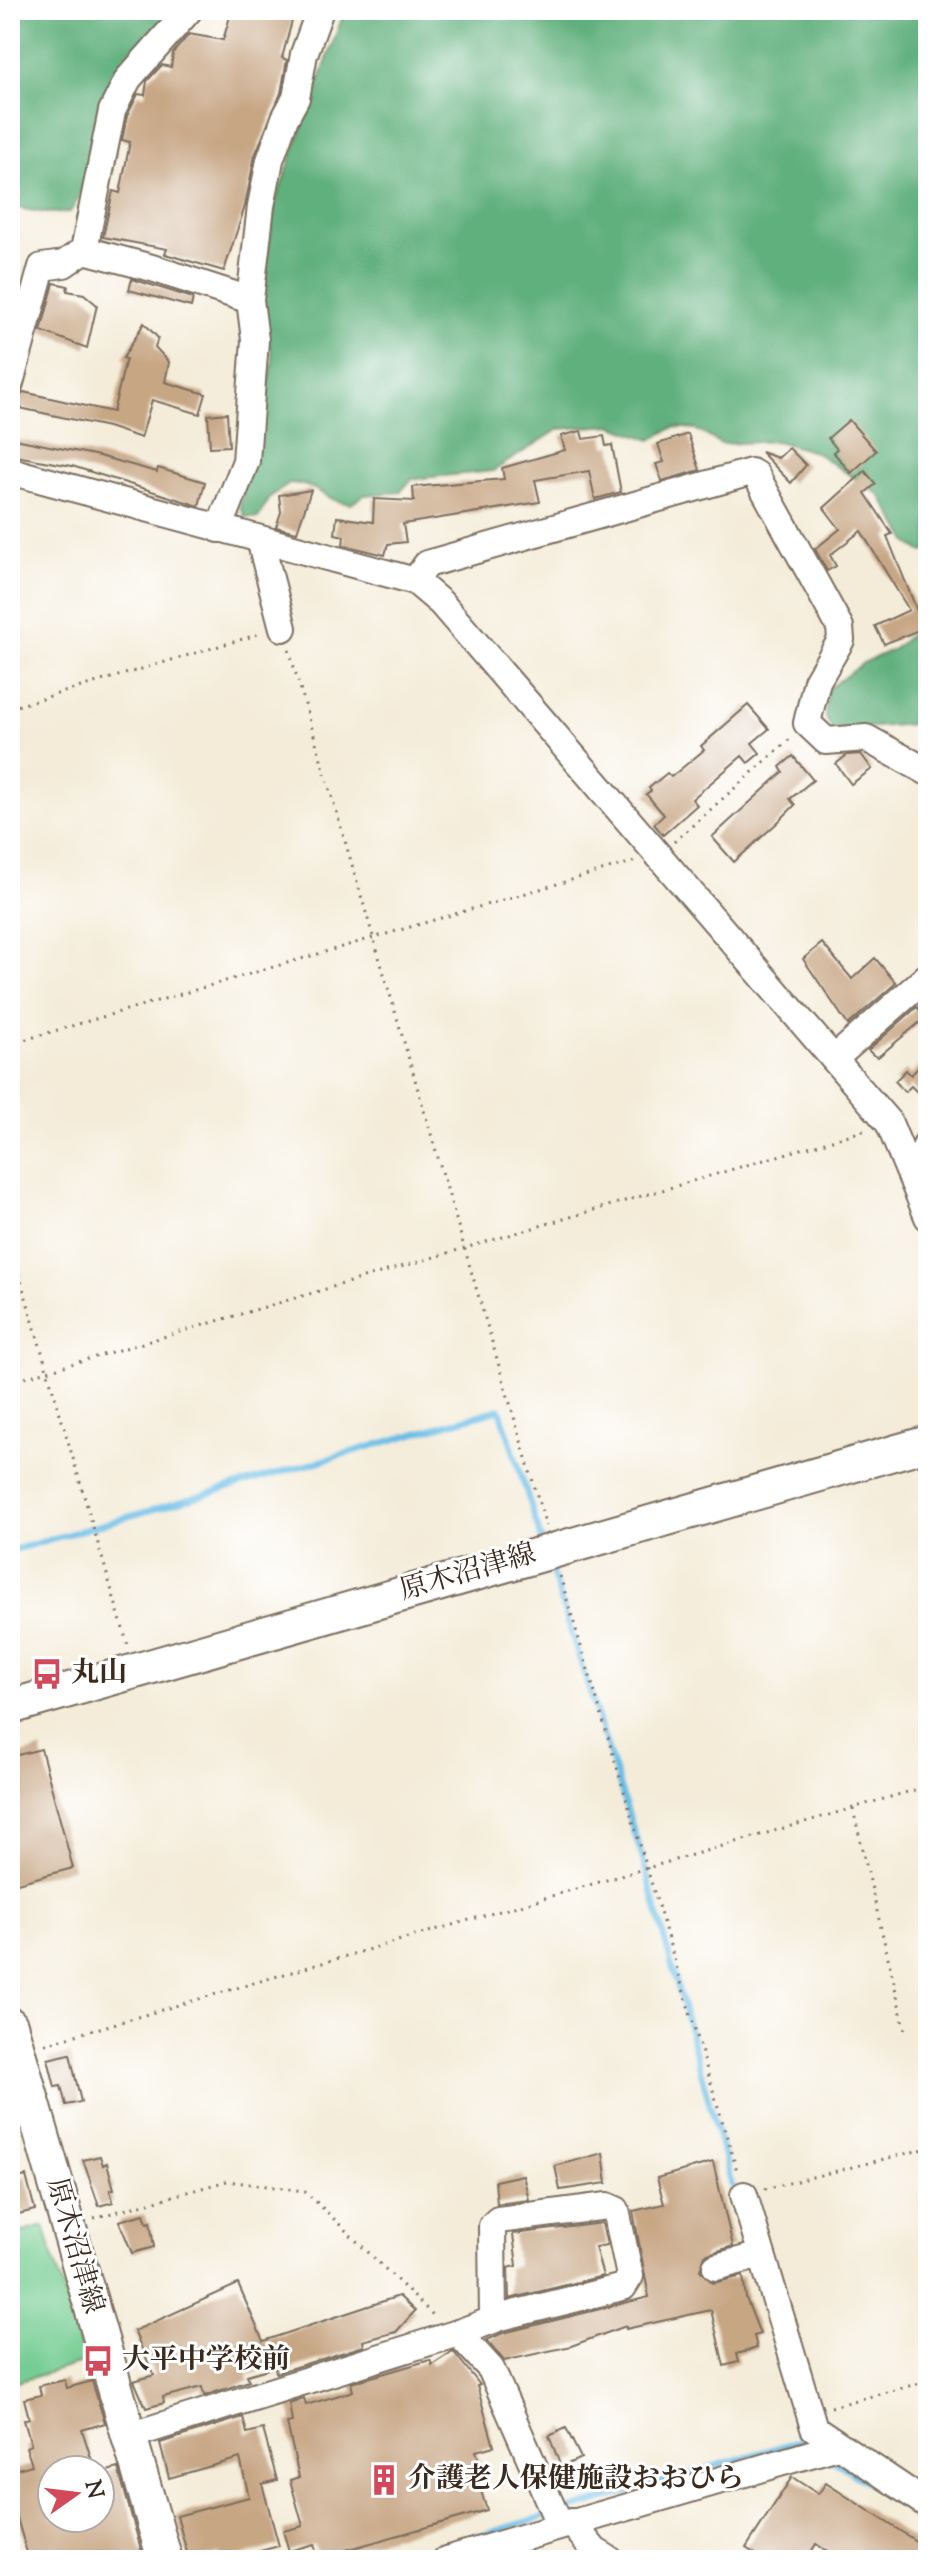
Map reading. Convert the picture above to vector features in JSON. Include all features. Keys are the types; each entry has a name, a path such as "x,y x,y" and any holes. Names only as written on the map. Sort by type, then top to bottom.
{"main road":[{"name":"原木沼津線","path":"10,1707 552,1548 928,1443"},
{"name":"原木沼津線","path":"14,2038 165,2560"}],"street":[{"path":"10,383 42,267 64,264 84,250 112,111 128,79 189,10"},
{"path":"219,529 247,449 255,340 250,300 270,160 285,118 296,98 304,54 320,10"},
{"path":"84,250 182,276 250,300"},
{"path":"10,471 415,581 441,603 889,1123 928,1217"},
{"path":"415,581 427,564 746,472 756,475 795,520 827,578 841,640"},
{"path":"260,540 283,628"},
{"path":"866,627 841,640 817,681 807,723 826,741 866,738 928,772"},
{"path":"834,1059 928,976"},
{"path":"912,1176 928,1142"},
{"path":"744,2195 814,2428 928,2505"},
{"path":"129,2436 493,2320 623,2287 630,2276 616,2210 607,2206 498,2220 492,2226 493,2320"},
{"path":"716,2267 761,2255"},
{"path":"458,2333 491,2369 565,2524 610,2560"},
{"path":"446,2560 483,2555 565,2524 838,2446"}],"path":[{"path":"10,708 283,628 744,2195 928,2148"},
{"path":"10,1044 659,854 807,723"},
{"path":"10,1382 889,1123"},
{"path":"10,1243 135,1670"},
{"path":"14,2038 646,1869 928,1786"},
{"path":"853,1809 906,2034"},
{"path":"68,2226 227,2181 305,2191 433,2315 458,2333"},
{"path":"808,2412 928,2381"}],"green space":[{"path":"10,10 181,10 137,50 109,85 97,113 83,185 70,212 47,213 10,207"},
{"path":"345,10 928,10 928,551 923,552 909,543 880,495 815,452 776,441 721,444 695,429 674,427 651,440 611,425 559,429 493,471 412,479 400,492 364,495 351,504 291,483 270,497 258,518 245,517 240,506 273,361 262,300 275,203"},
{"path":"928,619 928,723 833,730 825,717 828,689 863,663 894,649"},
{"path":"44,2226 85,2362 10,2384 10,2236"}],"building":[{"path":"232,10 254,10 292,21 282,58 287,60 281,93 255,155 245,206 224,271 165,254 167,249 103,237 113,191 120,193 130,142 122,140 127,116 138,94 145,95 147,81 162,65 171,67 173,53 189,34 223,40"},
{"path":"132,279 193,298 191,307 129,290"},
{"path":"54,283 68,286 67,291 84,294 97,305 87,348 41,331"},
{"path":"144,323 158,338 155,347 169,362 165,382 206,394 200,414 152,400 141,438 108,427 15,407 23,392 113,412 126,359 123,358"},
{"path":"227,413 229,446 210,447 208,415"},
{"path":"849,420 876,451 851,473 833,452 837,449 828,438"},
{"path":"581,431 583,439 604,436 606,446 612,445 621,492 595,499 589,471 535,480 540,502 403,524 406,542 388,544 385,555 343,545 344,536 335,534 337,517 373,522 374,499 414,501 413,487 504,479 502,468 565,450 561,436"},
{"path":"688,434 700,470 662,481 656,464 664,462 658,444"},
{"path":"10,438 99,456 157,472 158,468 205,482 199,506 72,466 10,455"},
{"path":"789,448 806,465 791,483 761,452 778,458"},
{"path":"865,471 876,484 865,493 892,534 887,536 924,628 884,644 875,626 909,610 861,531 830,555 836,566 827,571 815,549 840,529 824,508"},
{"path":"311,490 297,532 276,527 281,512 279,495"},
{"path":"748,705 769,729 752,743 760,753 748,763 742,756 692,799 697,805 663,835 654,824 664,815 646,794 651,791 649,788 667,773 671,777 704,750 701,746"},
{"path":"861,754 872,769 851,784 836,764 847,755"},
{"path":"793,756 813,780 790,799 795,805 734,862 712,837 783,772 780,767"},
{"path":"822,943 852,979 875,958 896,983 848,1025 803,959"},
{"path":"917,1007 926,1017 878,1057 868,1050"},
{"path":"928,1058 928,1103 911,1086 905,1092 895,1081 906,1070 911,1075"},
{"path":"41,1749 73,1868 10,1885 10,1757"},
{"path":"70,2054 81,2102 66,2105 61,2086 55,2087 48,2059"},
{"path":"603,2153 607,2183 560,2190 555,2166"},
{"path":"100,2156 103,2165 107,2163 114,2189 110,2190 113,2202 99,2206 83,2160"},
{"path":"713,2162 733,2246 705,2255 700,2270 713,2283 743,2276 746,2298 760,2334 754,2336 757,2348 736,2354 738,2362 724,2366 711,2310 626,2329 626,2326 571,2346 504,2361 487,2340 503,2333 649,2297 633,2211 664,2204 657,2178"},
{"path":"523,2175 529,2200 497,2204 495,2181"},
{"path":"26,2176 35,2210 10,2216 10,2180"},
{"path":"144,2214 147,2223 150,2222 154,2247 132,2253 119,2221"},
{"path":"602,2223 607,2245 595,2247 603,2276 509,2299 508,2268 517,2266 513,2234"},
{"path":"238,2284 263,2341 399,2296 415,2311 396,2332 363,2341 364,2346 276,2373 275,2367 247,2375 249,2381 204,2396 202,2387 163,2397 164,2403 146,2408 134,2381 154,2375 134,2331"},
{"name":"介護老人保健施設おおひら","path":"453,2351 480,2385 477,2386 494,2446 476,2451 485,2478 478,2481 487,2510 318,2558 314,2544 289,2551 283,2531 303,2526 290,2480 299,2477 287,2423 292,2422 289,2403 304,2398 306,2405 353,2391 351,2383 430,2360 432,2365"},
{"path":"65,2380 67,2388 92,2381 105,2423 82,2430 90,2454 36,2454 36,2534 116,2534 118,2468 144,2560 29,2560 10,2493 10,2471 32,2465 26,2447 31,2445 24,2420 29,2418 24,2399 41,2395 39,2386"},
{"path":"243,2417 247,2433 263,2429 277,2480 262,2484 279,2546 226,2560 221,2560 219,2553 189,2560 177,2516 249,2497 240,2458 169,2478 160,2443"},
{"path":"566,2428 581,2458 561,2467 549,2436"},
{"path":"792,2477 818,2494 826,2483 928,2549 928,2560 840,2560 816,2544 806,2560 765,2560 746,2548"}],"waterway":[{"path":"10,1551 500,1409 542,1541"},
{"path":"549,1563 643,1860 734,2193"},
{"path":"777,2350 802,2440"},
{"path":"560,2512 802,2440"},
{"path":"828,2457 928,2523"},
{"path":"399,2560 549,2515"}],"place":[{"name":"丸山","path":"47,1674"},
{"name":"大平中学校前","path":"98,2361"},
{"name":"介護老人保健施設おおひら","path":"384,2480"}]}
